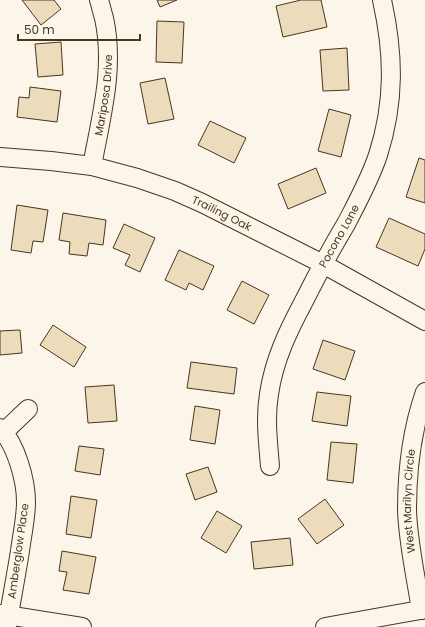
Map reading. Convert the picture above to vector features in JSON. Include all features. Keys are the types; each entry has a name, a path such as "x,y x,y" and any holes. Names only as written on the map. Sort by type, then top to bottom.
{"street":[{"name":"Mariposa Drive","path":"92,166 108,76 106,30 99,0"},
{"name":"Pocono Lane","path":"270,466 266,416 275,366 284,340 323,264 364,191 378,156 387,122 391,90 391,57 388,29 382,0"},
{"name":"Trailing Oak","path":"0,157 92,166 175,191 196,200 323,264 425,321"},
{"name":"West Marilyn Circle","path":"423,610 411,547 407,511 408,475 413,439 425,392"},
{"name":"Amberglow Place","path":"5,619 24,523 26,502 23,475 17,458 2,430 28,410"},
{"path":"325,627 423,610"},
{"path":"5,619 82,627"}],"building":[{"path":"22,0 54,0 61,9 41,25"},
{"path":"157,0 177,0 160,7"},
{"path":"301,0 321,0 327,27 283,37 276,6"},
{"path":"157,21 184,22 182,63 156,62"},
{"path":"61,42 63,75 38,77 35,44"},
{"path":"347,48 349,90 323,91 320,50"},
{"path":"165,78 174,119 148,124 140,83"},
{"path":"30,87 61,91 57,122 17,117 19,97 29,98"},
{"path":"329,109 351,115 341,157 318,151"},
{"path":"210,121 246,138 234,163 198,145"},
{"path":"419,158 425,160 425,203 406,197"},
{"path":"316,168 326,193 288,209 278,184"},
{"path":"17,205 48,210 43,242 33,241 31,253 11,250"},
{"path":"63,213 106,220 103,245 89,243 87,256 69,254 70,242 59,240"},
{"path":"389,218 425,234 425,249 418,266 376,247"},
{"path":"124,224 155,238 140,272 125,265 130,255 113,248"},
{"path":"179,250 214,266 203,290 189,283 186,290 165,280"},
{"path":"242,281 269,295 254,324 227,310"},
{"path":"53,325 86,347 74,367 40,345"},
{"path":"20,330 22,353 0,355 0,331"},
{"path":"323,340 355,351 345,380 313,369"},
{"path":"191,362 237,368 234,394 187,388"},
{"path":"114,385 117,421 88,423 85,387"},
{"path":"317,392 351,396 347,426 312,421"},
{"path":"195,406 220,410 215,444 190,440"},
{"path":"331,442 357,444 353,483 327,480"},
{"path":"79,446 104,449 100,475 75,471"},
{"path":"208,467 217,492 195,500 186,474"},
{"path":"71,496 97,500 91,538 66,534"},
{"path":"325,499 344,525 317,544 298,519"},
{"path":"217,511 242,526 226,553 201,538"},
{"path":"290,538 293,565 254,569 251,542"},
{"path":"62,551 96,557 89,594 63,590 67,572 59,571"}]}
